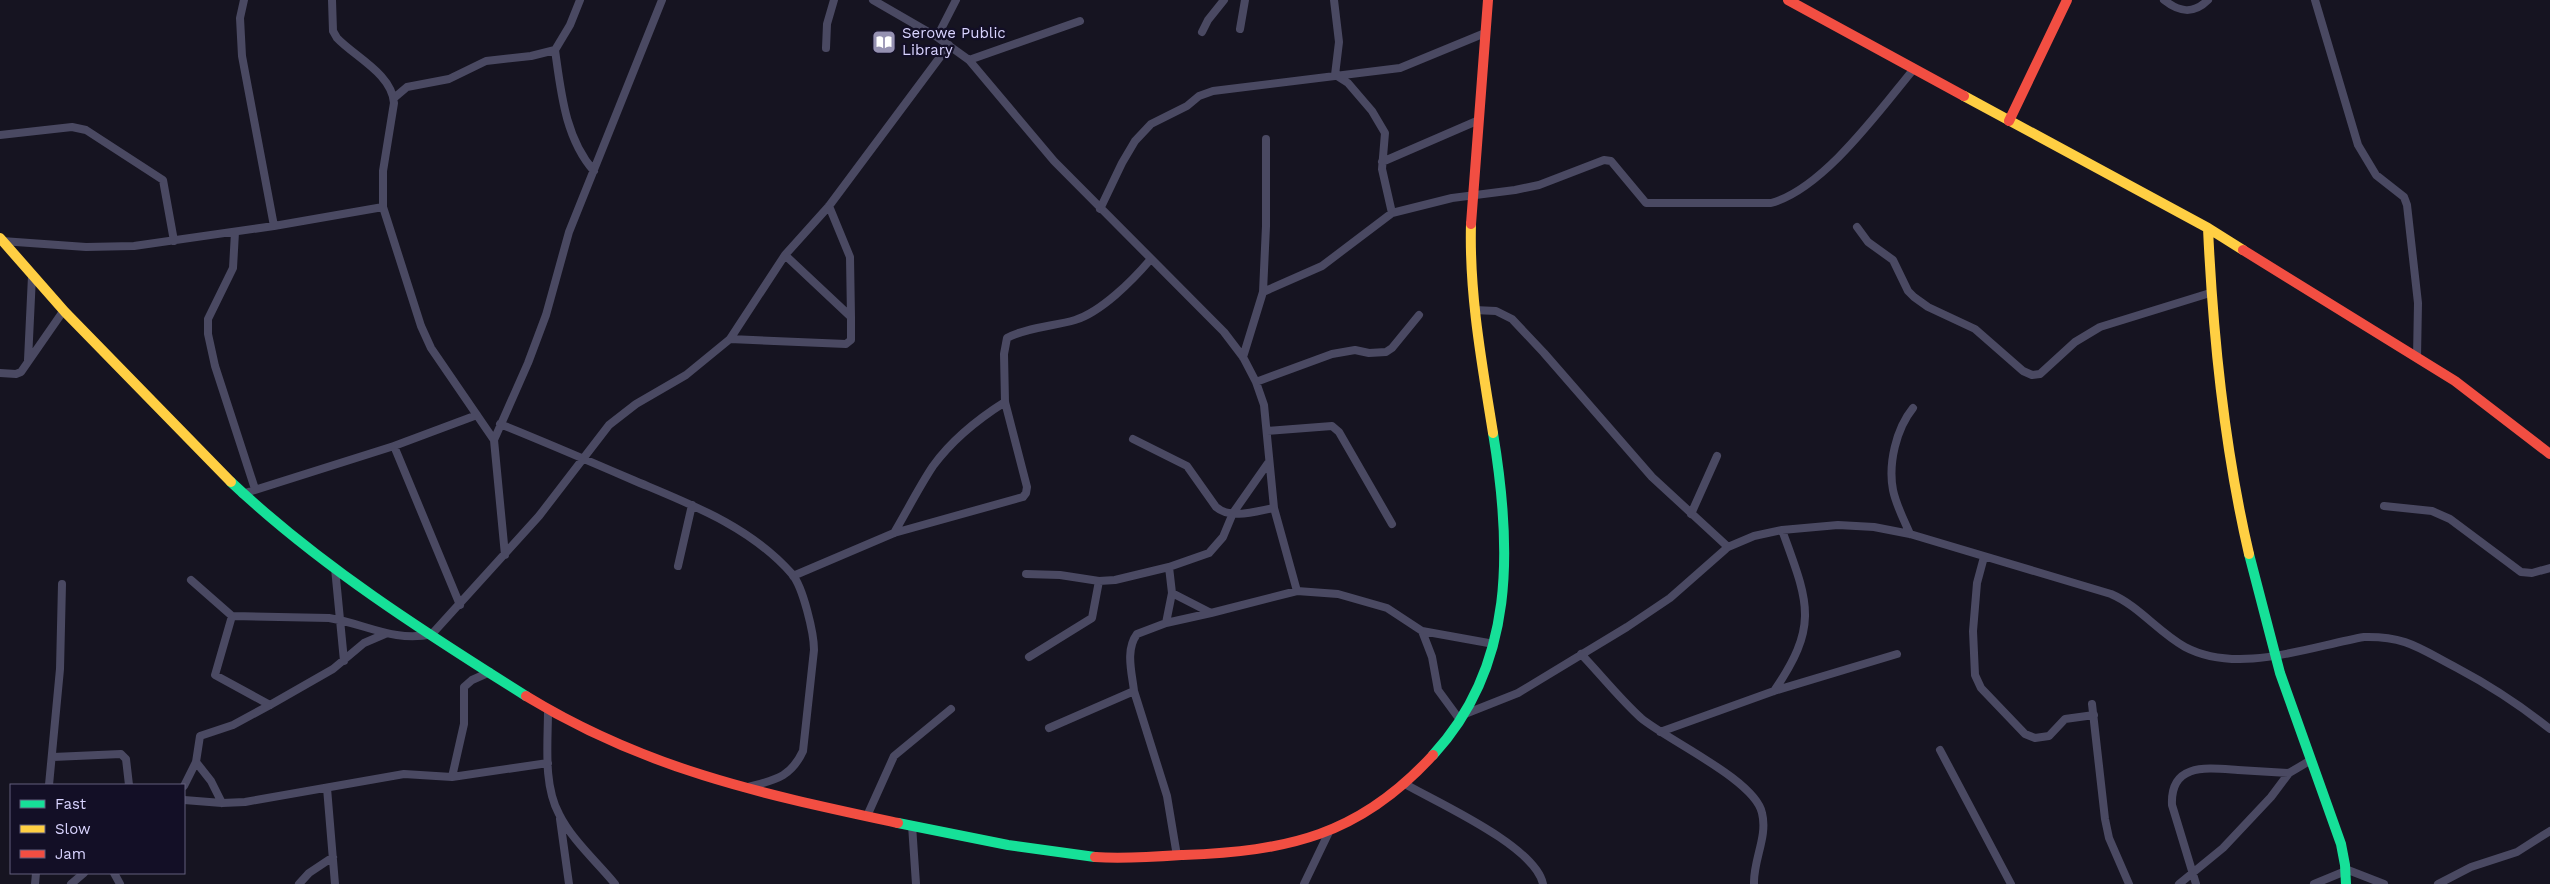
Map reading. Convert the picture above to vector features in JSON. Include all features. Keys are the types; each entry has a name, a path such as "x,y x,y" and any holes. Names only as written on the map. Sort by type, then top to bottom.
{"street":[{"path":"244,0 240,18 242,56 274,226"},
{"path":"332,0 333,30 337,38 382,78 394,98 383,171 382,207 421,326 431,348 494,440"},
{"path":"580,0 570,26 555,50 562,92 572,132 585,160 594,171"},
{"path":"505,555 494,440 528,363 546,315 568,232 662,0"},
{"path":"826,48 826,24 834,0"},
{"path":"873,0 937,37 969,60 1054,161 1150,260 1224,332 1243,357 1256,382 1264,405 1268,463 1274,508 1297,591"},
{"path":"937,37 956,0"},
{"path":"1202,32 1208,20 1224,0"},
{"path":"1240,29 1245,0"},
{"path":"1334,0 1340,42 1335,75"},
{"path":"1,240 32,276 213,468 242,494 335,568 548,710 661,764 740,789 912,826 1005,844 1083,856 1177,856 1257,850 1306,840 1329,832 1372,809 1405,784 1463,717 1475,697 1500,622 1506,568 1504,511 1474,310 1471,248 1473,196 1488,0"},
{"path":"1788,0 2208,228 2417,357 2499,413 2550,454"},
{"path":"2009,121 2067,0"},
{"path":"2164,0 2173,7 2187,12 2197,9 2208,0"},
{"path":"2315,0 2358,145 2376,175 2404,197 2407,205 2417,295 2417,357"},
{"path":"969,60 1080,21"},
{"path":"1100,209 1136,141 1156,121 1213,91 1400,68 1485,33"},
{"path":"192,580 232,616 342,620 385,634 410,636 432,634 505,555 554,497 609,425 620,415 686,375 730,339 785,255 829,206 949,45"},
{"path":"394,98 407,87 450,79 486,61 531,56 555,50"},
{"path":"1263,292 1322,266 1392,213 1427,203 1540,184 1604,160 1611,162 1646,203 1771,203 1783,200 1827,167 1859,136 1914,70"},
{"path":"1335,75 1348,83 1379,119 1384,133 1383,180 1392,213"},
{"path":"1382,162 1480,120"},
{"path":"0,135 72,126 86,130 163,180 174,241"},
{"path":"1243,357 1263,292 1266,226 1266,138"},
{"path":"730,339 846,344 851,340 850,257 829,206"},
{"path":"1,240 108,248 235,232 382,207"},
{"path":"1857,228 1868,242 1893,260 1908,291 1914,297 1928,307 1976,329 2023,371 2032,375 2040,374 2075,342 2100,327 2210,293"},
{"path":"2208,228 2210,293 2216,360 2234,480 2274,655 2348,870 2346,884"},
{"path":"235,232 233,268 208,319 208,334 215,366 255,489"},
{"path":"785,255 807,278 851,317"},
{"path":"793,576 894,533 1023,497 1026,493 1005,402 1004,354 1008,338 1076,320 1093,312 1134,278 1150,260"},
{"path":"28,360 32,276"},
{"path":"0,373 19,374 64,310"},
{"path":"1474,310 1496,311 1512,319 1652,477 1728,547"},
{"path":"1256,382 1332,354 1355,350 1369,353 1386,352 1392,348 1419,314"},
{"path":"894,533 933,467 947,449 977,422 1005,402"},
{"path":"1910,534 1894,492 1892,477 1902,423 1913,408"},
{"path":"242,494 394,446 477,415"},
{"path":"500,424 584,457 692,505 753,538 793,576 814,636 804,751 798,764 789,773 777,779 740,789"},
{"path":"1267,431 1332,426 1339,432 1392,524"},
{"path":"1132,439 1187,466 1216,507 1222,512 1233,513 1274,508"},
{"path":"394,446 460,605"},
{"path":"1691,514 1717,456"},
{"path":"1026,574 1099,581 1124,579 1169,567 1209,553 1223,536 1233,513 1268,463"},
{"path":"678,566 692,505"},
{"path":"2384,506 2432,511 2450,519 2521,572 2532,572 2550,568"},
{"path":"1463,717 1518,693 1670,598 1728,547 1754,536 1782,530 1838,525 1874,527 1910,534 2124,600 2154,625 2184,646 2214,658 2245,660 2364,637 2383,636 2404,640 2485,682 2514,700 2550,729"},
{"path":"1774,691 1791,666 1802,642 1806,622 1802,591 1782,530"},
{"path":"1984,557 1977,582 1973,631 1975,676 1981,688 2024,734 2035,738 2049,736 2065,719 2094,715"},
{"path":"1166,623 1172,593 1169,567"},
{"path":"335,568 342,620 344,661"},
{"path":"1029,657 1092,618 1099,581"},
{"path":"49,784 60,669 62,584"},
{"path":"1177,856 1167,796 1134,691 1130,654 1134,638 1142,631 1166,623 1297,591 1338,594 1360,599 1387,608 1422,631 1494,644"},
{"path":"1172,593 1211,613"},
{"path":"232,616 215,675 270,705"},
{"path":"1422,631 1432,657 1438,690 1463,717"},
{"path":"185,784 196,762 200,736 233,725 270,705 344,661 364,643 385,634"},
{"path":"1581,654 1639,716 1660,732 1693,749 1756,800 1762,811 1764,829 1754,884"},
{"path":"1660,732 1774,691 1897,654"},
{"path":"452,777 464,724 464,687 472,680 490,672"},
{"path":"1049,728 1134,691"},
{"path":"2092,704 2105,819 2109,838 2129,884"},
{"path":"867,816 894,756 951,708"},
{"path":"548,710 548,763 552,796 560,815 569,884"},
{"path":"1940,750 2011,884"},
{"path":"53,757 121,754 126,759 128,784"},
{"path":"2179,884 2222,848 2247,823 2289,773 2311,760"},
{"path":"196,762 211,781 222,804"},
{"path":"185,800 222,804 245,802 404,774 452,777 548,763"},
{"path":"2196,884 2172,805 2171,793 2176,782 2188,772 2201,768 2289,773"},
{"path":"1405,784 1491,830 1535,868 1543,884"},
{"path":"327,788 335,884"},
{"path":"560,815 615,884"},
{"path":"912,826 916,884"},
{"path":"2438,884 2471,867 2517,852 2550,831"},
{"path":"1304,884 1329,832"},
{"path":"299,884 309,873 333,857"},
{"path":"2314,884 2348,870 2384,884"},
{"path":"72,884 83,874"}],"traffic: fast":[{"path":"1433,755 1460,720 1480,683 1493,644 1501,603 1504,561 1503,519 1493,433"},
{"path":"231,482 300,541 373,596 526,696"},
{"path":"2249,554 2280,673 2341,844 2346,884"},
{"path":"898,823 1008,845 1095,857"}],"traffic: slow":[{"path":"1964,96 2208,228 2243,250"},
{"path":"1471,224 1474,303 1493,433"},
{"path":"2208,228 2213,310 2226,433 2249,554"},
{"path":"0,238 65,312 231,482"}],"traffic: jam":[{"path":"1471,224 1488,0"},
{"path":"1788,0 1964,96"},
{"path":"2009,121 2067,0"},
{"path":"2243,250 2455,381 2550,454"},
{"path":"526,696 571,722 661,761 753,790 898,823"},
{"path":"1095,857 1139,858 1221,853 1289,843 1320,834 1349,821 1377,804 1405,782 1433,755"}],"place":[{"name":"Serowe Public Library","path":"884,42"}]}
